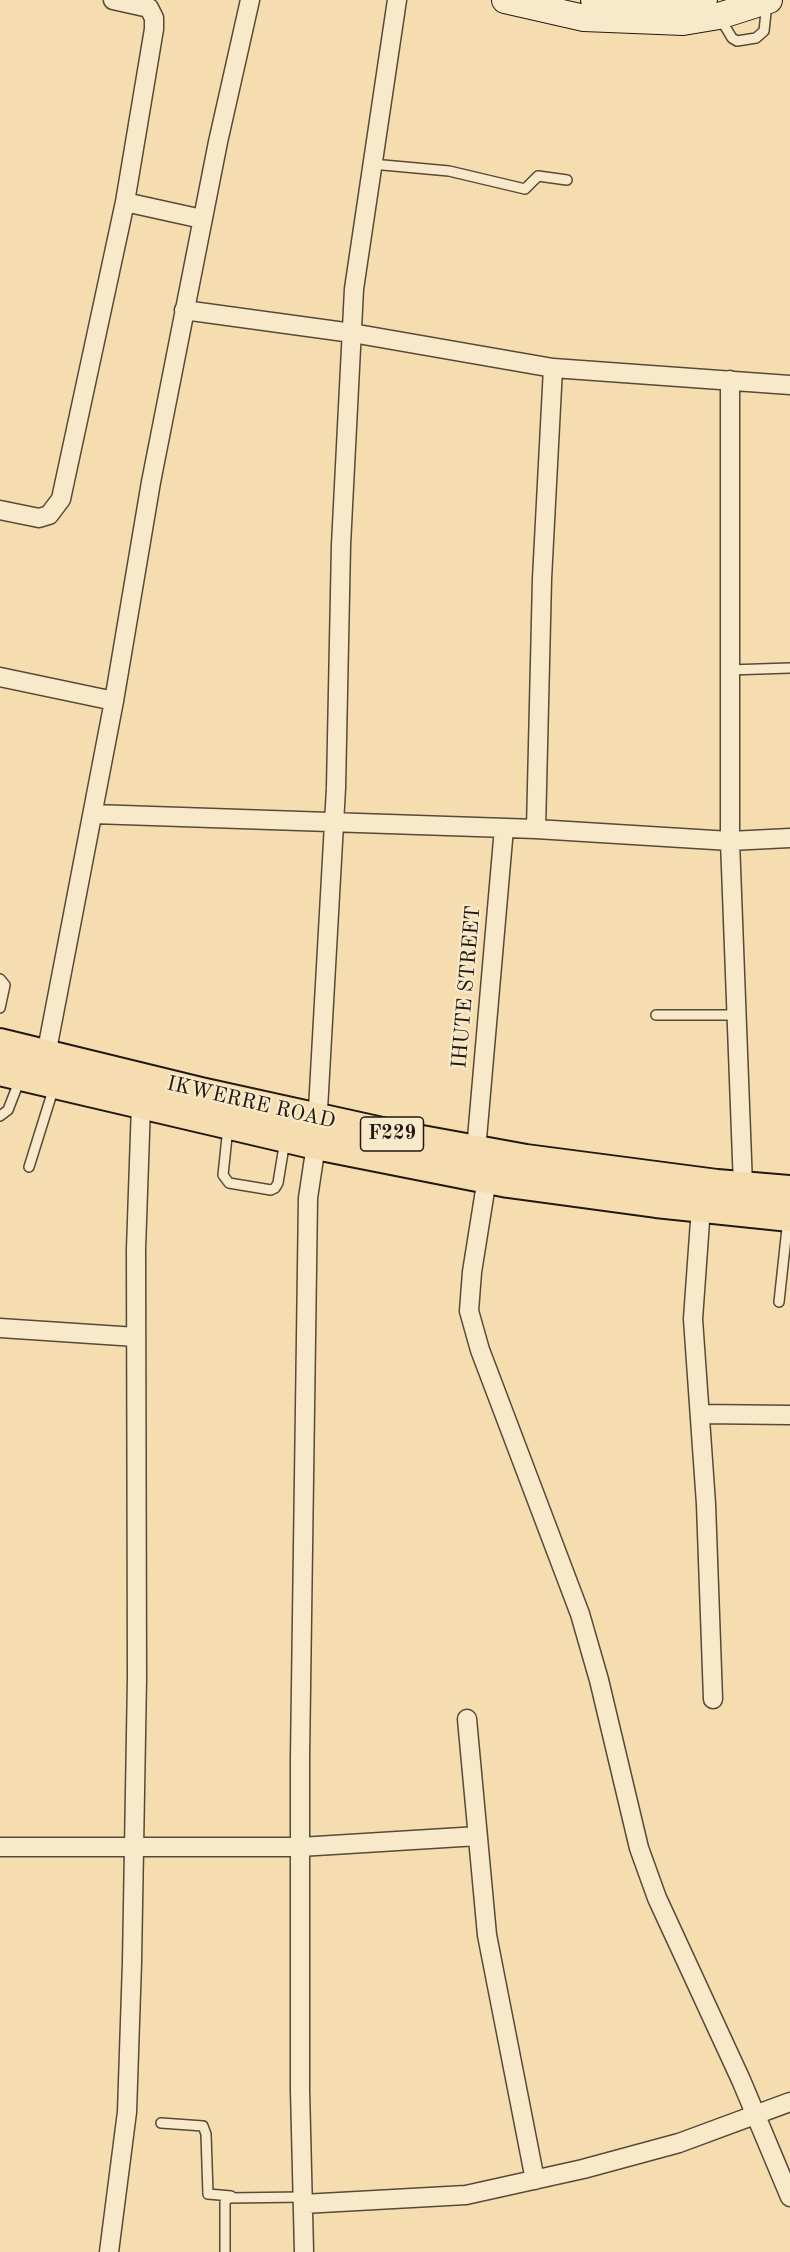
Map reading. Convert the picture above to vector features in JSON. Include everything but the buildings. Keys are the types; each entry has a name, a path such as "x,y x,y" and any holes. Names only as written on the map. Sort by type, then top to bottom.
{"main road":[{"name":"IKWERRE ROAD","path":"0,1043 487,1178 700,1207 790,1208"},
{"name":"IKWERRE ROAD","path":"10,1074 285,1138 316,1132 476,1150 526,1159 743,1186 790,1208"}],"street":[{"path":"0,510 39,518 49,514 61,499 125,202 154,18 149,8 144,5 112,0"},
{"path":"46,1055 93,814 151,482 184,310 250,0"},
{"path":"304,2252 300,1847 308,1198 316,1132 334,823 341,545 354,289 397,0"},
{"path":"505,0 584,18 683,22 711,8"},
{"path":"594,0 711,8 768,0"},
{"path":"125,202 202,219"},
{"path":"184,310 352,333 553,368 790,385"},
{"path":"536,829 542,579 553,368"},
{"path":"730,380 730,841 734,1015 743,1186"},
{"path":"0,677 114,700"},
{"path":"93,814 536,829 730,841 790,838"},
{"name":"IHUTE STREET","path":"476,1150 504,828"},
{"path":"109,2252 127,2112 134,1849 136,1249 141,1105"},
{"path":"487,1178 472,1272 469,1311 480,1350 580,1614 599,1680 639,1848 657,1898 790,2197"},
{"path":"700,1207 693,1319 701,1414 713,1699"},
{"path":"0,1328 136,1337"},
{"path":"701,1414 790,1416"},
{"path":"467,1719 487,1935 535,2180"},
{"path":"0,1847 134,1849 300,1847 478,1836"},
{"path":"303,2201 466,2195 679,2144 790,2102"}],"lane":[{"path":"372,164 449,171 525,189 538,177 567,180"},
{"path":"729,670 790,668"},
{"path":"0,979 5,985 0,1008"},
{"path":"656,1015 734,1015"},
{"path":"0,1116 8,1110 10,1074"},
{"path":"29,1167 54,1085"},
{"path":"228,1125 223,1175 230,1183 271,1190 275,1188 285,1138"},
{"path":"779,1302 790,1208"},
{"path":"161,2123 203,2126 206,2134 208,2194 303,2201"},
{"path":"225,2252 225,2202 231,2196"}]}
